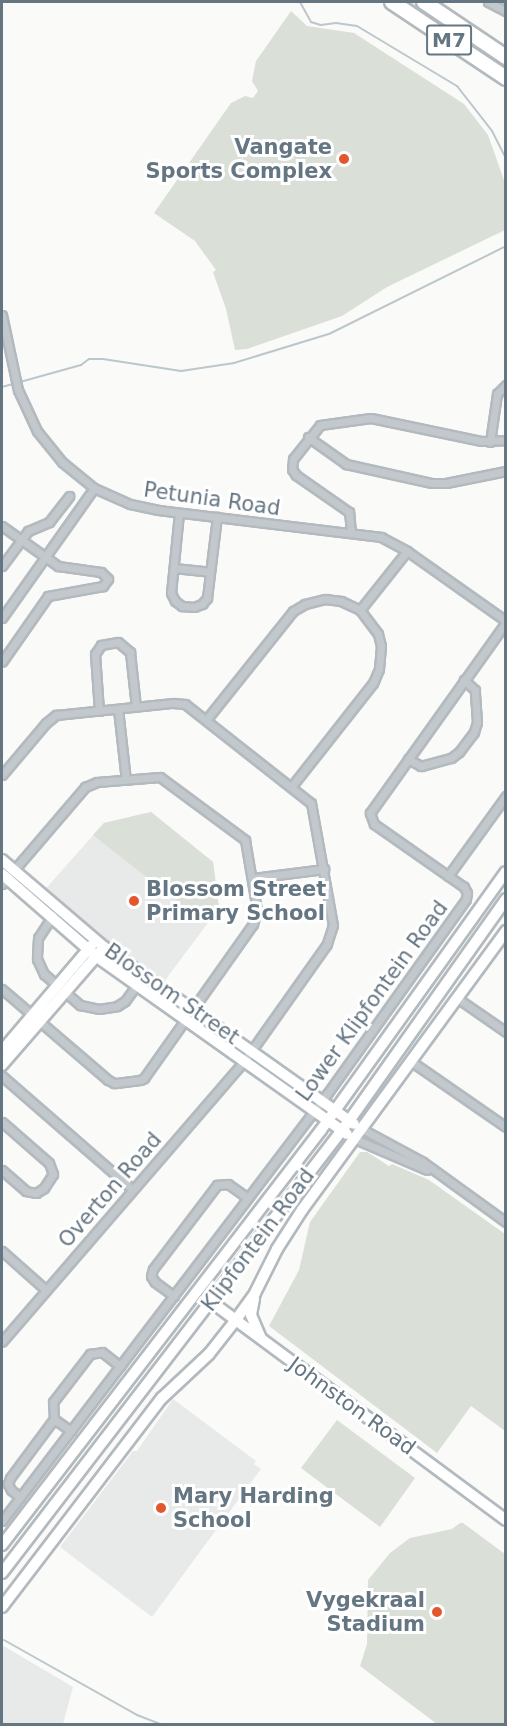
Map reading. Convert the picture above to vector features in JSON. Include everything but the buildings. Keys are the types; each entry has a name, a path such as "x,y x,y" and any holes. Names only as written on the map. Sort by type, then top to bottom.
{"highway":[{"name":"M7","path":"392,2 506,78"},
{"name":"M7","path":"424,2 506,57"}],"street":[{"path":"488,2 506,11"},
{"name":"Petunia Road","path":"2,315 18,390 37,431 75,474 94,488 130,504 179,513 381,537 406,551 506,622"},
{"path":"490,442 496,394 506,385"},
{"path":"351,533 349,512 296,475 292,469 293,459 308,437 320,425 371,418 490,442 506,440"},
{"path":"308,437 346,464 432,483 446,483 506,471"},
{"path":"2,618 94,488"},
{"path":"2,566 20,539 32,527 49,522 69,496"},
{"path":"179,513 171,593 175,601 182,606 194,607 202,604 207,598 217,517"},
{"path":"2,526 62,568 105,573 106,584 48,596 2,662"},
{"path":"360,610 406,551"},
{"path":"174,568 210,572"},
{"path":"206,720 293,611 305,604 325,600 341,601 360,610 378,634 381,646 379,669 373,683 291,786"},
{"path":"448,876 370,819 372,807 506,622"},
{"path":"99,711 95,654 101,645 118,642 130,652 136,707"},
{"path":"408,759 421,766 451,758 459,752 474,732 477,722 475,690 464,680"},
{"name":"Overton Road","path":"2,775 51,718 179,703 206,720 291,786 313,807 333,925 330,938 248,1055 2,1341"},
{"path":"118,709 126,780"},
{"path":"2,989 108,1080 114,1083 144,1078 256,917 253,878 244,840 168,780 160,777 97,782 85,787 6,877"},
{"name":"Lower Klipfontein Road","path":"2,1519 318,1105 466,899 467,890 448,876 506,796"},
{"name":"Blossom Street","path":"2,860 6,877 92,953 140,980 346,1125"},
{"path":"253,878 324,869"},
{"name":"Klipfontein Road","path":"2,1545 198,1293 332,1115 506,872"},
{"name":"Blossom Street","path":"6,877 58,909 140,980"},
{"name":"Klipfontein Road","path":"2,1573 346,1125 506,899"},
{"path":"58,909 40,931 36,949 40,968 60,989 90,1009 108,1009 125,1001 140,980"},
{"path":"2,1607 170,1388 209,1354 235,1321 255,1293 287,1233 504,936"},
{"path":"2,1065 36,1018 100,944"},
{"path":"457,998 506,1032"},
{"path":"2,1051 36,1018"},
{"path":"412,1062 506,1127"},
{"path":"2,1076 132,1190"},
{"path":"2,1122 49,1163 53,1174 44,1188 36,1193 26,1191 2,1170"},
{"path":"346,1125 362,1129 423,1162 442,1178 506,1222"},
{"path":"346,1125 355,1139 442,1178"},
{"path":"174,1296 155,1282 152,1276 153,1269 217,1185 228,1184 248,1198"},
{"path":"2,1251 46,1290"},
{"name":"Johnston Road","path":"198,1293 506,1520"},
{"path":"255,1293 251,1315 263,1342"},
{"path":"20,1497 11,1490 8,1484 10,1478 54,1419 53,1402 90,1354 102,1352 120,1366"},
{"path":"54,1419 71,1431"}],"shaded area":[{"path":"403,2 411,2 505,65 505,70"},
{"name":"Vangate Sports Complex","path":"291,11 307,26 354,33 464,104 488,135 505,183 505,230 387,287 342,316 247,349 235,350 226,309 213,272 216,270 195,241 154,213 231,103 245,96 253,98 258,91 252,81 256,61"},
{"name":"Blossom Street Primary School","path":"151,812 213,862 219,908 160,987 41,894 104,823"},
{"path":"151,812 213,862 219,908 206,924 93,835 104,823"},
{"path":"360,1152 367,1152 389,1166 392,1164 429,1180 505,1234 505,1431 471,1406 437,1453 269,1326 299,1270 310,1222"},
{"name":"Mary Harding School","path":"173,1399 256,1461 254,1464 261,1469 152,1617 60,1547 133,1451 137,1451"},
{"path":"337,1420 415,1478 380,1527 301,1468"},
{"name":"Vygekraal Stadium","path":"460,1523 505,1554 505,1724 437,1724 360,1666 367,1644 368,1580 390,1553 410,1538 452,1529"},
{"path":"2,1645 73,1687 63,1724 2,1724"}],"waterway":[{"path":"300,2 311,22 321,25 336,23 357,26 457,86 492,131 506,159"},
{"path":"2,387 81,365 89,359 103,359 181,371 234,363 329,334 506,246"},
{"path":"4,1640 137,1715 161,1724"}],"place":[{"name":"Vangate Sports Complex","path":"344,159"},
{"name":"Blossom Street Primary School","path":"134,901"},
{"name":"Mary Harding School","path":"161,1508"},
{"name":"Vygekraal Stadium","path":"437,1612"}]}
